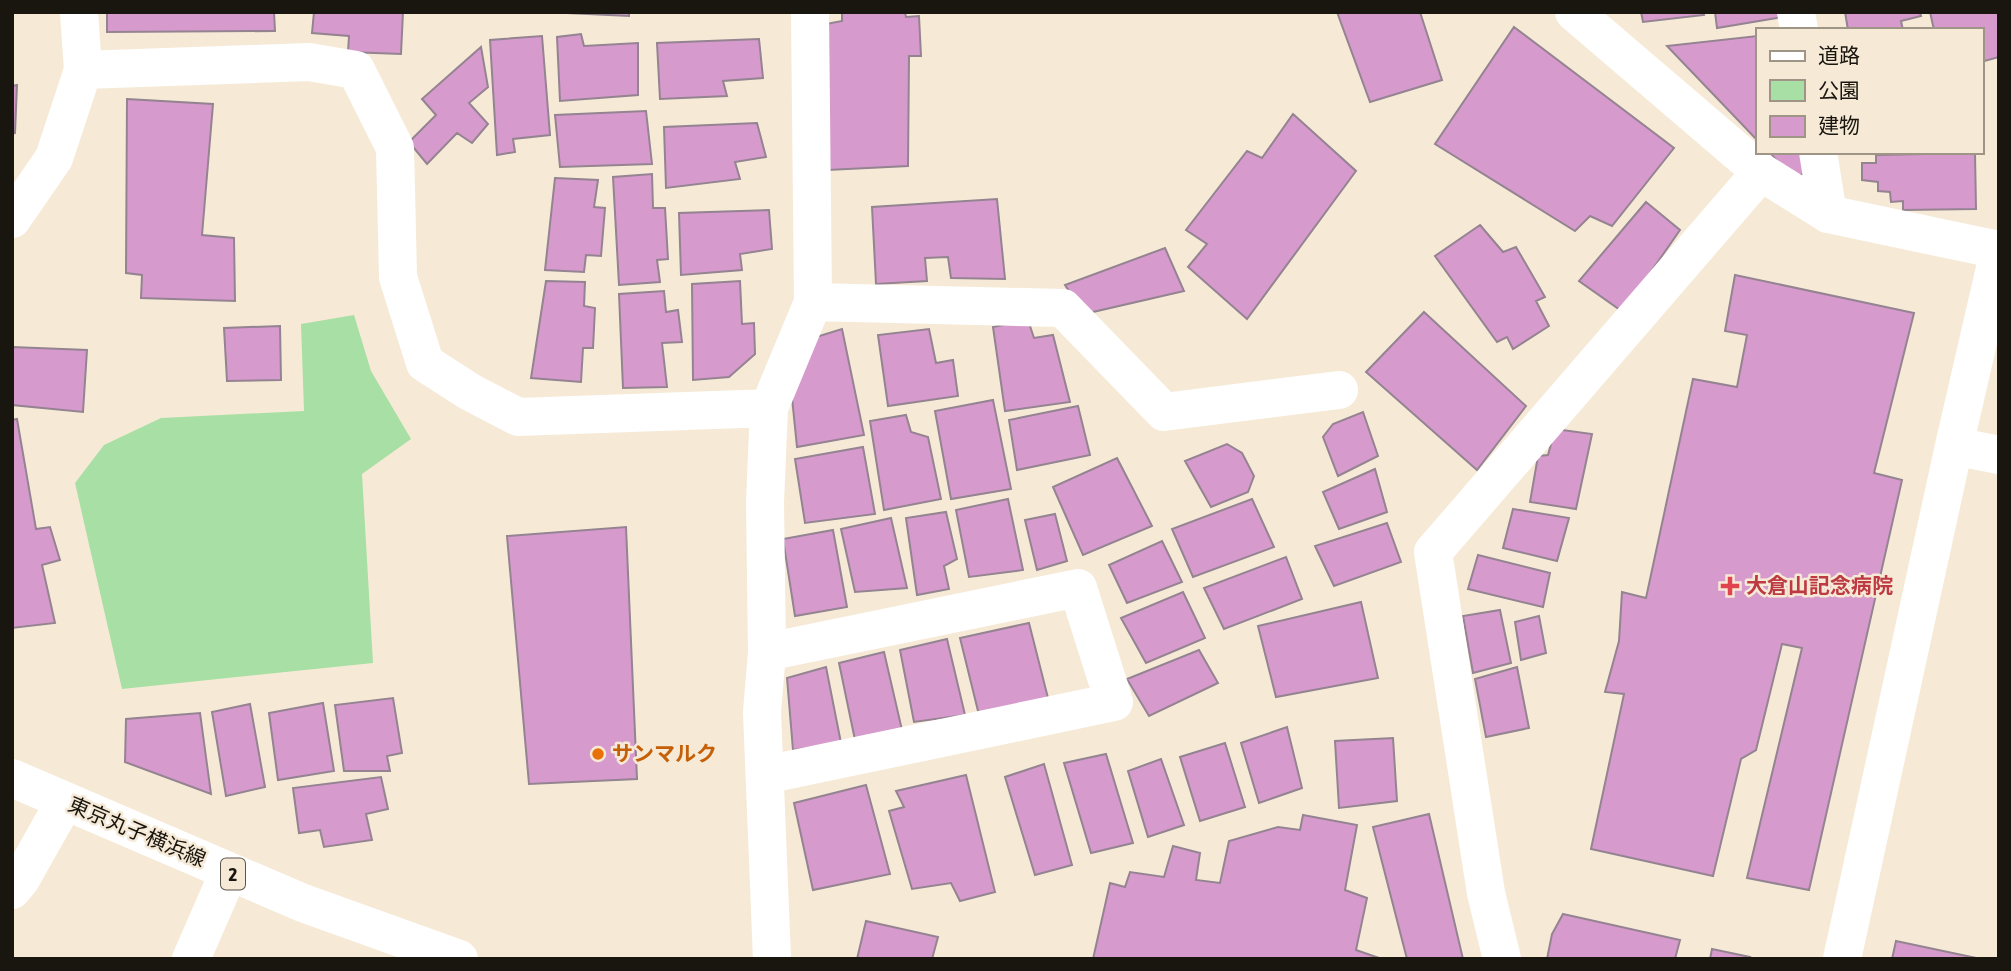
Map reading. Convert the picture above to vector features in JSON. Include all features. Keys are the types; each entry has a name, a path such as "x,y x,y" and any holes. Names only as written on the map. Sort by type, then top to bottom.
{"street":[{"path":"12,219 54,158 83,70 79,12"},
{"path":"772,959 762,712 767,652 765,502 769,408 813,302 810,12"},
{"path":"1574,12 1760,172 1828,214 1999,250 1842,959"},
{"path":"83,70 309,62 356,70 395,148 398,277 425,363 470,392 518,417 769,408"},
{"path":"1818,154 1828,214"},
{"path":"1502,959 1486,893 1433,552 1760,172"},
{"path":"813,302 1063,308 1164,412 1339,390"},
{"path":"1954,446 1999,455"},
{"path":"765,775 1114,702 1078,589 767,652"},
{"name":"東京丸子横浜線","path":"12,778 366,928 458,959"},
{"path":"12,890 65,802"},
{"path":"191,959 229,872"}],"green space":[{"path":"354,315 371,371 411,439 362,474 373,663 122,689 75,483 104,445 161,418 304,411 301,324"}],"building":[{"path":"107,12 274,12 275,31 107,32"},
{"path":"314,12 403,12 401,54 348,52 349,36 312,33"},
{"path":"567,12 629,12 629,16 567,13"},
{"path":"842,12 905,12 906,17 919,16 921,56 909,56 908,166 828,170 821,25 842,21"},
{"path":"1337,12 1420,12 1442,80 1370,102"},
{"path":"1641,12 1703,12 1704,15 1643,22"},
{"path":"1715,12 1782,12 1783,17 1717,28"},
{"path":"1845,12 1920,12 1921,16 1901,21 1903,28 1848,28"},
{"path":"1930,12 1999,12 1999,57 1983,61 1983,28 1934,28"},
{"path":"1514,27 1674,148 1612,226 1590,216 1575,231 1435,144"},
{"path":"581,34 584,46 638,43 638,95 560,101 557,37"},
{"path":"542,36 550,135 513,139 515,152 497,155 490,40"},
{"path":"1756,36 1756,139 1667,46"},
{"path":"759,39 763,78 723,81 727,96 660,99 657,43"},
{"path":"481,47 488,87 469,103 488,124 472,143 457,133 427,164 409,142 436,115 422,99"},
{"path":"17,85 15,133 12,134 12,86"},
{"path":"127,99 213,104 202,235 234,238 235,301 141,298 142,275 126,273"},
{"path":"646,111 652,164 560,167 555,115"},
{"path":"1293,114 1356,171 1247,319 1188,267 1207,244 1186,230 1247,151 1262,158"},
{"path":"757,123 766,157 735,162 740,179 666,188 664,127"},
{"path":"1771,154 1808,154 1811,167 1795,180"},
{"path":"1975,154 1976,209 1903,210 1903,201 1891,202 1890,192 1878,191 1878,182 1862,180 1862,163 1876,163 1876,155"},
{"path":"652,174 653,208 665,208 668,259 657,260 660,282 619,285 613,177"},
{"path":"555,178 598,180 594,207 605,208 601,256 586,255 584,272 545,270"},
{"path":"997,199 1005,279 951,278 948,257 925,258 927,281 876,284 872,207"},
{"path":"1646,202 1680,230 1623,312 1579,281"},
{"path":"769,210 772,249 740,254 742,270 681,275 679,213"},
{"path":"1480,225 1503,252 1516,247 1545,297 1536,301 1549,326 1513,349 1507,337 1497,342 1435,256"},
{"path":"1165,248 1184,291 1084,314 1065,285"},
{"path":"1735,275 1914,313 1874,473 1902,480 1809,890 1747,878 1802,648 1782,644 1756,750 1741,759 1713,876 1591,849 1624,694 1605,692 1619,641 1622,592 1646,598 1693,379 1737,387 1747,335 1725,331"},
{"path":"546,281 585,282 584,306 595,308 593,348 583,348 581,382 531,378"},
{"path":"740,281 742,324 754,323 755,354 729,377 693,380 692,284"},
{"path":"664,291 666,312 678,310 682,342 662,343 667,387 623,388 619,294"},
{"path":"1424,312 1526,406 1477,470 1366,372"},
{"path":"1028,320 1034,338 1053,335 1070,402 1005,411 993,327"},
{"path":"280,326 281,380 227,381 224,328"},
{"path":"842,329 864,435 797,447 791,388 816,337"},
{"path":"929,329 936,363 953,360 958,396 888,406 878,335"},
{"path":"12,347 87,350 83,412 12,405"},
{"path":"993,400 1011,489 951,499 935,411"},
{"path":"1078,406 1090,455 1017,470 1009,420"},
{"path":"1363,412 1378,456 1338,476 1323,437 1333,424"},
{"path":"906,415 911,432 928,437 941,499 884,510 870,421"},
{"path":"17,419 36,529 50,527 60,560 42,565 55,623 12,628 12,420"},
{"path":"1555,429 1592,434 1576,509 1530,502 1538,456 1548,455"},
{"path":"1227,444 1242,453 1254,476 1248,492 1211,507 1185,461"},
{"path":"863,447 875,514 805,523 795,459"},
{"path":"1117,458 1152,526 1083,555 1053,487"},
{"path":"1375,469 1387,512 1339,529 1323,492"},
{"path":"1008,499 1023,570 969,577 956,510"},
{"path":"1252,499 1274,547 1193,577 1172,529"},
{"path":"1513,509 1569,518 1557,561 1503,548"},
{"path":"946,512 957,559 944,566 949,589 917,595 906,518"},
{"path":"1055,514 1067,561 1037,570 1025,520"},
{"path":"891,518 907,588 855,592 841,529"},
{"path":"1387,523 1401,562 1334,586 1315,546"},
{"path":"626,527 637,779 529,784 507,536"},
{"path":"833,530 847,607 795,616 783,539"},
{"path":"1162,541 1182,582 1127,603 1109,565"},
{"path":"1478,555 1550,573 1543,607 1468,589"},
{"path":"1286,557 1302,599 1224,629 1204,588"},
{"path":"1183,592 1205,638 1146,663 1121,618"},
{"path":"1361,602 1378,678 1276,697 1258,626"},
{"path":"1500,610 1511,663 1473,673 1463,616"},
{"path":"1539,616 1546,653 1521,660 1515,622"},
{"path":"1029,623 1048,698 979,715 960,638"},
{"path":"947,639 965,715 914,722 900,650"},
{"path":"1199,650 1218,683 1149,716 1127,679"},
{"path":"884,652 902,730 855,740 839,663"},
{"path":"826,667 841,743 793,750 787,678"},
{"path":"1517,667 1529,728 1486,737 1475,679"},
{"path":"393,698 402,753 387,756 390,771 344,771 335,705"},
{"path":"323,703 334,771 278,780 269,713"},
{"path":"250,704 265,787 226,796 212,712"},
{"path":"200,713 211,794 125,762 126,719"},
{"path":"1287,727 1302,788 1259,803 1241,743"},
{"path":"1393,738 1397,801 1339,808 1335,741"},
{"path":"1225,743 1245,807 1200,821 1180,757"},
{"path":"1106,754 1133,843 1091,853 1064,763"},
{"path":"1161,759 1184,825 1148,837 1128,771"},
{"path":"1044,764 1072,865 1035,875 1005,777"},
{"path":"966,775 995,892 960,901 951,883 912,889 889,811 904,807 896,791"},
{"path":"381,777 388,809 366,814 372,840 324,847 320,830 299,833 293,788"},
{"path":"866,785 890,874 813,890 794,803"},
{"path":"1429,814 1463,959 1407,959 1373,827"},
{"path":"1303,815 1357,825 1345,890 1367,898 1356,950 1382,959 1093,959 1110,883 1125,887 1130,872 1164,877 1173,846 1200,853 1196,880 1220,883 1229,841 1278,827 1300,830"},
{"path":"1563,914 1680,940 1675,959 1547,959 1552,934"},
{"path":"866,921 938,937 932,959 857,959"},
{"path":"1896,941 1981,959 1892,959"},
{"path":"1712,949 1750,957 1710,959"}],"place":[{"name":"大倉山記念病院","path":"1730,586"},
{"name":"サンマルク","path":"598,754"}]}
